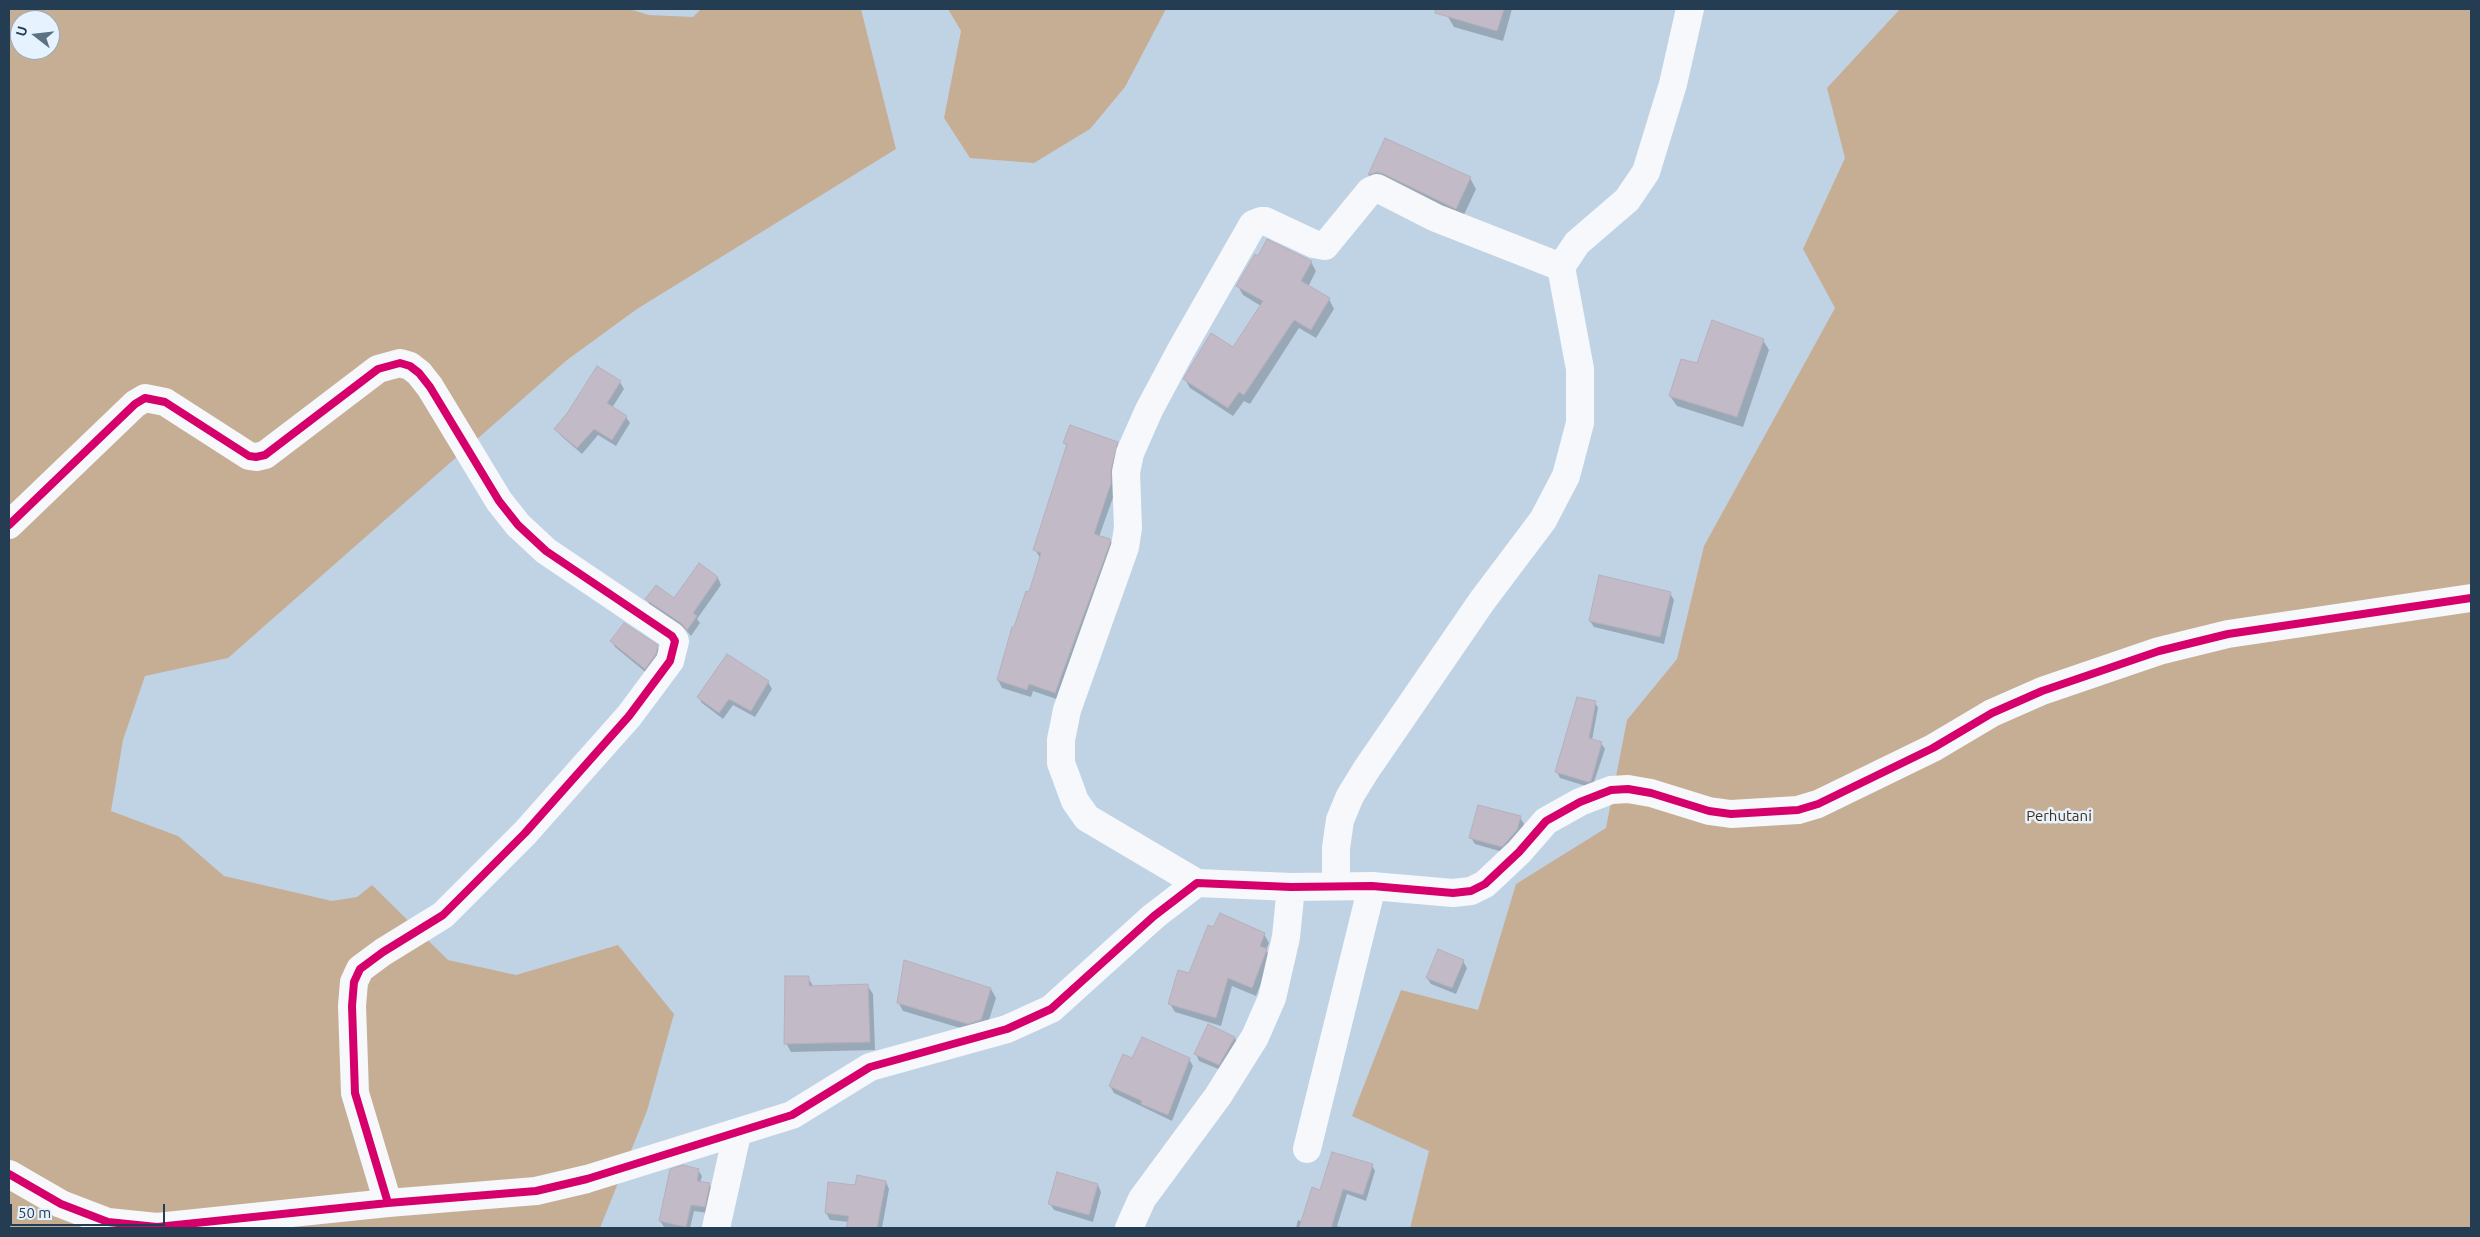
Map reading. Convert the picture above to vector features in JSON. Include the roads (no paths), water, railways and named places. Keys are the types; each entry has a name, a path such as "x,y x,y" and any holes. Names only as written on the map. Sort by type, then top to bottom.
{"street":[{"path":"1336,885 1336,848 1340,820 1350,796 1477,609 1543,520 1566,476 1580,423 1580,369 1561,267 1577,243 1627,200 1646,172 1670,93 1690,9"},
{"path":"1561,267 1436,218 1376,188 1370,191 1325,246 1314,244 1265,221 1253,224 1181,350 1149,410 1130,453 1126,472 1128,528 1125,547 1067,710 1061,740 1061,763 1075,802 1087,818 1197,883 1291,887 1372,886 1453,893 1471,891 1485,884 1519,852 1546,820 1580,802 1611,790 1628,789 1652,793 1709,811 1731,814 1798,810 1836,796 1933,748 1992,713 2042,691 2159,651 2228,634 2471,598"},
{"path":"9,525 135,404 145,398 165,402 249,456 256,457 265,455 378,369 400,363 410,366 419,373 430,387 499,500 518,524 546,551 672,636 675,641 670,662 629,716 525,833 443,915 383,952 360,969 354,982 352,1006 355,1093 388,1203"},
{"path":"9,1174 62,1204 108,1222 157,1227 388,1203 536,1191 587,1179 737,1134 792,1115 870,1067 1007,1029 1050,1009 1154,916 1197,883"},
{"path":"1307,1149 1372,886"},
{"path":"1129,1228 1142,1199 1218,1096 1255,1037 1272,998 1286,936 1291,887"},
{"path":"716,1228 737,1134"}],"park label":[{"name":"Perhutani","path":"2059,816"}]}
